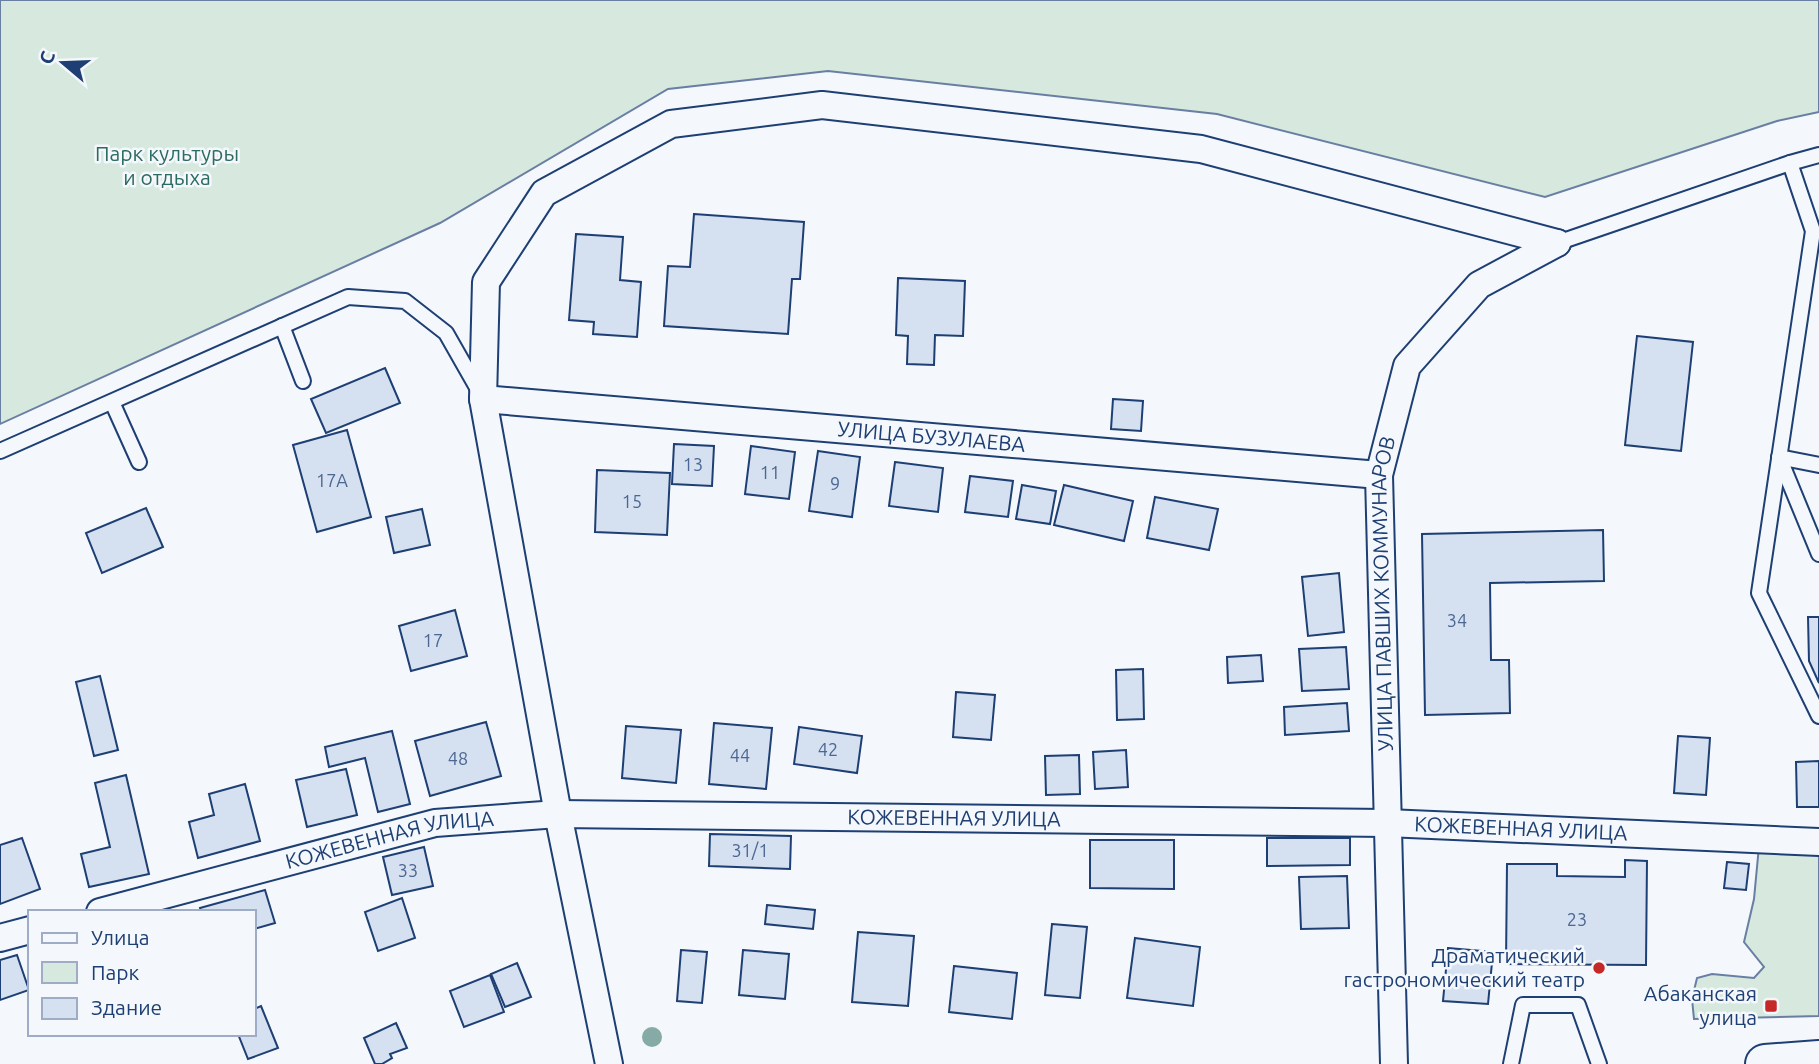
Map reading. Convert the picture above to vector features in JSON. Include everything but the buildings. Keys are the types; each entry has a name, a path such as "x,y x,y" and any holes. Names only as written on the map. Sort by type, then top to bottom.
{"main road":[{"path":"1765,1064 1819,1060"}],"street":[{"path":"609,1064 558,814 483,399 486,282 544,193 671,124 822,104 1201,149 1557,243"},
{"name":"УЛИЦА ПАВШИХ КОММУНАРОВ","path":"1394,1064 1379,475 1407,366 1479,285 1557,243"},
{"name":"УЛИЦА БУЗУЛАЕВА","path":"483,399 1379,475"},
{"name":"КОЖЕВЕННАЯ УЛИЦА","path":"108,910 435,823 558,814 1387,823 1819,842"},
{"path":"0,938 28,931"}],"lane":[{"path":"1557,243 1819,155"},
{"path":"1790,163 1813,230 1759,593 1819,716"},
{"path":"0,451 348,297 405,301 446,333 483,399"},
{"path":"282,326 303,381"},
{"path":"112,402 139,461"},
{"path":"1779,457 1819,464"},
{"path":"1779,457 1819,554"},
{"path":"1511,1064 1523,1005 1578,1005 1599,1064"}],"green space":[{"name":"Парк культуры и отдыха","path":"0,0 1819,0 1819,112 1777,121 1545,197 1217,114 828,71 668,89 440,223 0,424"},
{"path":"1799,845 1819,856 1819,1016 1694,1019 1692,999 1697,978 1712,974 1754,978 1764,967 1744,942 1754,899 1759,846"}],"place":[{"name":"Драматический гастрономический театр","path":"1599,968"},
{"name":"Абаканская улица","path":"1771,1006"}]}
